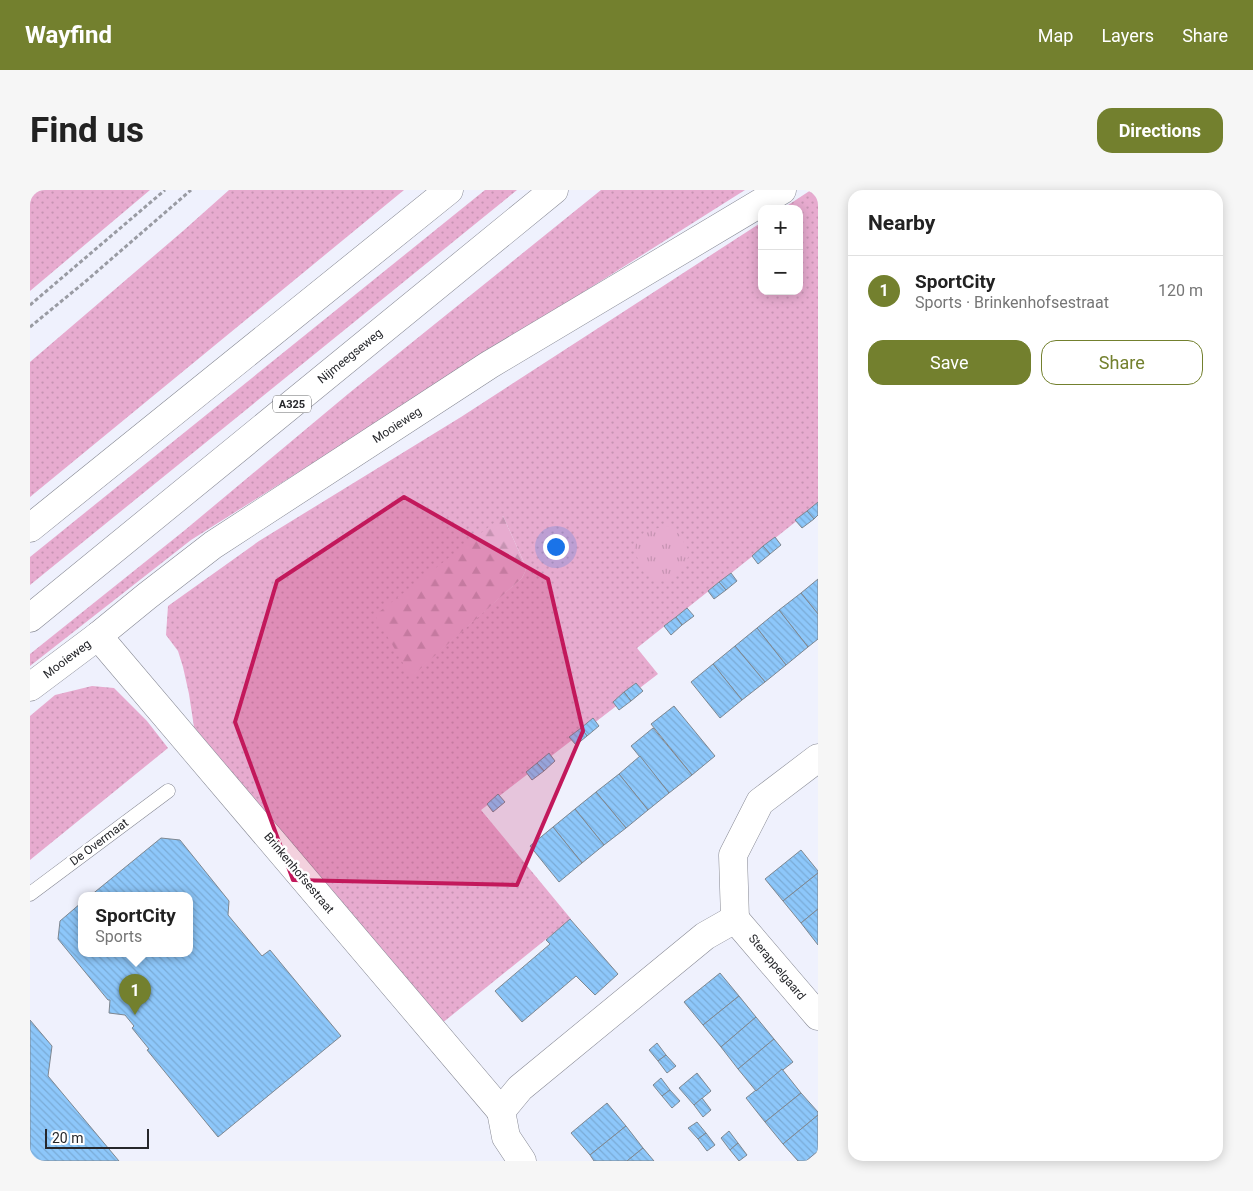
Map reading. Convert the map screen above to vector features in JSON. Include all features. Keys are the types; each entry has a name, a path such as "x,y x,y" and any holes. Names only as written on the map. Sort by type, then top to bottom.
{"main road":[{"path":"30,528 449,190"},
{"name":"Nijmeegseweg","path":"30,618 554,190"},
{"name":"Mooieweg","path":"30,687 213,545 489,365 782,190"},
{"name":"Brinkenhofsestraat","path":"98,636 500,1111 506,1137 522,1161"},
{"path":"500,1111 520,1088 705,936 735,919 733,854 760,802 818,758"},
{"name":"Sterappelgaard","path":"735,919 818,1016"}],"lane":[{"name":"De Overmaat","path":"30,894 168,791"}],"path":[{"path":"30,305 165,190"},
{"path":"30,327 191,190"}],"highlighted area":[{"path":"404,497 548,579 583,731 517,885 293,880 235,722 277,581"}],"green space":[{"path":"30,190 150,190 30,291"},
{"path":"229,190 404,190 30,497 30,362"},
{"path":"485,190 517,190 30,585 30,557"},
{"path":"601,190 745,190 191,540 30,666 30,654 185,530 348,394"},
{"path":"811,190 818,190 818,504 637,648 658,674 481,810 571,919 441,1024 194,727 183,667 178,651 166,635 168,606 259,541 461,417 758,225 758,295 803,295 803,205 788,205","holes":["503,516 526,567 522,578 411,676"]},
{"path":"503,516 526,567 522,578 411,677 375,615"},
{"path":"668,526 679,534 690,553 682,570 671,581 655,580 644,573 634,550 637,541 645,531"},
{"path":"92,686 114,688 147,721 168,748 30,860 30,716 55,695"}],"building":[{"path":"818,502 818,515 814,519 807,511"},
{"path":"807,511 814,519 802,528 795,520"},
{"path":"775,537 781,545 770,554 763,546"},
{"path":"763,546 770,554 758,564 752,556"},
{"path":"731,573 737,581 726,590 719,582"},
{"path":"818,579 818,614 801,593"},
{"path":"719,582 726,590 714,599 708,591"},
{"path":"801,593 818,614 818,639 808,647 779,610"},
{"path":"687,608 694,616 682,625 676,617"},
{"path":"779,610 808,647 786,665 757,628"},
{"path":"676,617 682,625 671,635 664,626"},
{"path":"757,628 786,665 765,682 735,646"},
{"path":"735,646 765,682 742,700 713,664"},
{"path":"713,664 742,700 720,718 691,682"},
{"path":"636,683 643,691 631,701 624,692"},
{"path":"624,692 631,701 619,710 613,702"},
{"path":"674,706 715,756 692,775 651,724"},
{"path":"593,718 599,726 587,736 581,728"},
{"path":"581,728 587,736 576,745 569,737"},
{"path":"653,728 692,775 669,793 631,746"},
{"path":"549,753 555,761 544,771 537,763"},
{"path":"640,756 669,793 648,810 619,774"},
{"path":"537,763 544,771 532,780 526,772"},
{"path":"619,774 648,810 626,828 596,792"},
{"path":"596,792 626,828 604,845 575,809"},
{"path":"498,794 505,802 493,812 487,804"},
{"path":"575,809 604,845 582,863 553,827"},
{"path":"553,827 582,863 559,882 530,846"},
{"path":"161,838 180,840 229,901 228,915 262,956 270,950 341,1036 218,1137 147,1050 149,1049 132,1028 134,1026 125,1015 109,1013 110,1000 108,1000 58,939 60,921 78,906 78,957 193,957 193,892 95,892"},
{"path":"801,850 818,873 783,901 765,879"},
{"path":"818,873 818,909 801,923 783,901"},
{"path":"818,909 818,945 801,923"},
{"path":"570,919 618,974 595,995 576,976 522,1022 495,991 550,944 546,940"},
{"path":"720,973 739,996 703,1025 684,1002"},
{"path":"739,996 756,1017 721,1047 703,1025"},
{"path":"756,1017 774,1039 738,1069 721,1047"},
{"path":"30,1020 52,1046 48,1076 119,1161 30,1161"},
{"path":"774,1039 793,1062 756,1091 738,1069"},
{"path":"657,1043 666,1055 658,1061 649,1050"},
{"path":"666,1055 676,1066 667,1073 658,1061"},
{"path":"782,1069 801,1093 765,1122 746,1098"},
{"path":"697,1073 711,1091 694,1105 679,1088"},
{"path":"661,1078 670,1090 662,1096 653,1085"},
{"path":"670,1090 680,1101 672,1108 662,1096"},
{"path":"801,1093 818,1112 818,1115 783,1144 765,1122"},
{"path":"702,1098 711,1110 703,1117 694,1105"},
{"path":"607,1103 626,1126 590,1155 571,1133"},
{"path":"818,1115 818,1151 806,1161 798,1161 783,1144"},
{"path":"697,1122 706,1133 698,1139 688,1128"},
{"path":"626,1126 643,1148 627,1161 594,1161 590,1155"},
{"path":"729,1131 738,1143 730,1150 721,1138"},
{"path":"706,1133 715,1145 707,1151 698,1139"},
{"path":"738,1143 747,1155 739,1161 730,1150"},
{"path":"643,1148 654,1161 627,1161"}],"place":[{"name":"SportCity","path":"135,1015"}]}
